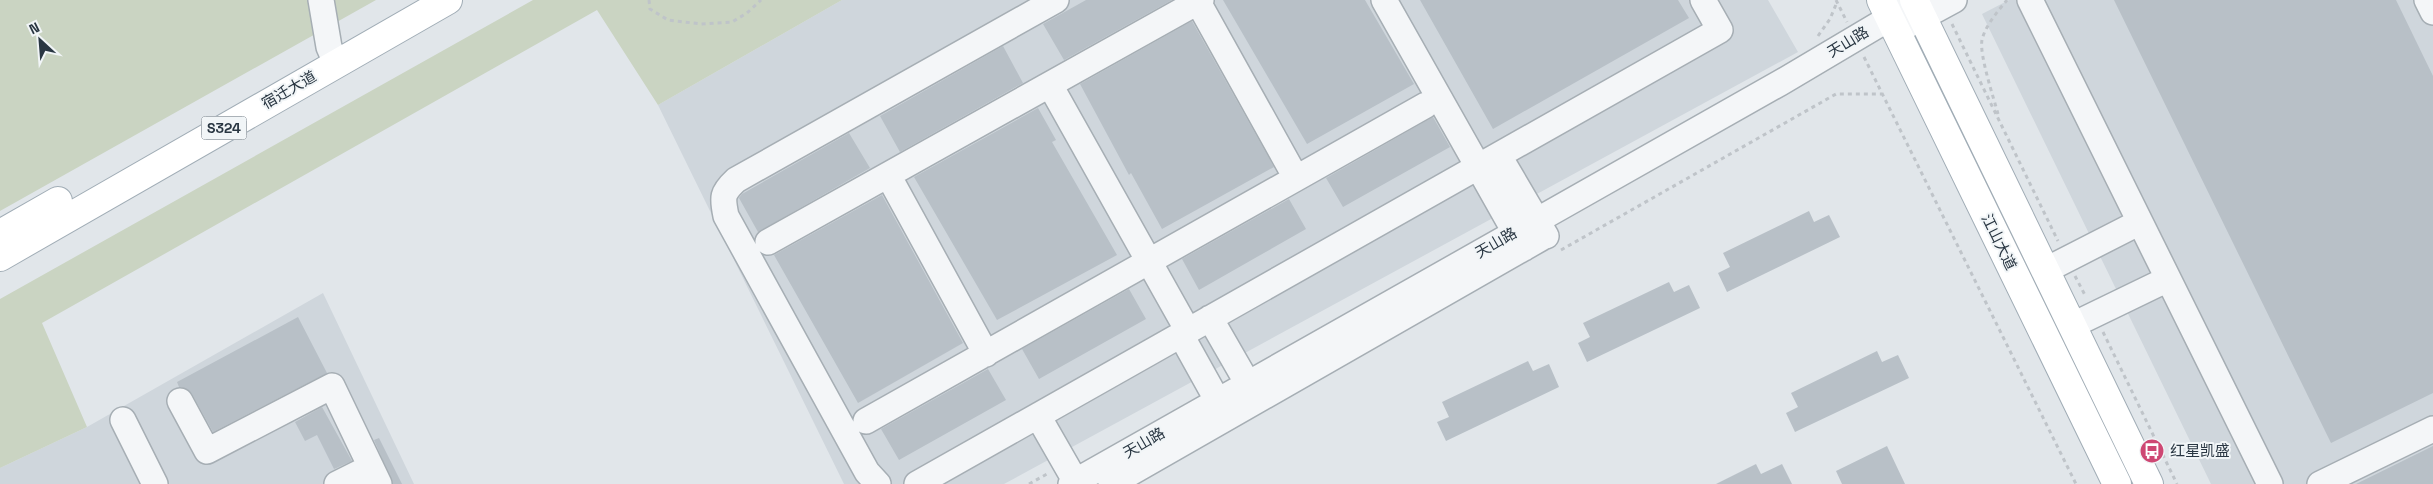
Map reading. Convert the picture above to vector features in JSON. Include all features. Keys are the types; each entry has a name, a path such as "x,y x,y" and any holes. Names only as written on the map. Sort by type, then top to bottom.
{"main road":[{"name":"宿迁大道","path":"0,257 333,55 414,0"},
{"name":"宿迁大道","path":"0,234 333,55 448,0"},
{"name":"江山大道","path":"1918,5 2149,484"},
{"name":"江山大道","path":"1889,16 2117,484"}],"street":[{"path":"321,0 333,55"},
{"path":"878,484 867,472 726,216 723,201 725,190 736,180 1056,0"},
{"path":"1384,0 1488,162 1541,228"},
{"path":"917,484 1720,30 1703,0"},
{"name":"天山路","path":"1074,483 1223,409 1541,228 1858,45 1889,16 1918,5 1954,0"},
{"path":"2030,0 2270,484"},
{"path":"2428,0 2433,12"},
{"path":"768,242 1200,1 1296,178"},
{"path":"1050,84 1149,261 1223,409"},
{"path":"866,421 1426,104"},
{"path":"1488,162 1520,240"},
{"path":"888,175 986,354"},
{"path":"2046,270 2140,222"},
{"path":"2073,325 2168,278"},
{"path":"1210,318 1253,392"},
{"path":"180,400 207,451 332,386 375,476 337,484"},
{"name":"天山路","path":"1110,484 1223,409"},
{"path":"1038,416 1074,483"},
{"path":"123,420 155,484"},
{"path":"2320,484 2433,429"}],"path":[{"path":"649,0 650,9 668,20 702,24 732,22 747,13 761,0"},
{"path":"1836,0 2076,484"},
{"path":"2000,122 1984,63 1981,41 1994,17 2007,0"}],"shaded area":[{"path":"842,0 1768,0 1798,52 1004,484 844,484 658,105"},
{"path":"2009,0 2433,0 2433,484 2211,484 1982,14"},
{"path":"323,293 414,484 0,484 0,468 87,427"}],"green space":[{"path":"0,0 376,0 0,211"},
{"path":"533,0 842,0 658,105 597,10 42,323 87,427 0,468 0,299"}],"building":[{"path":"1086,0 1172,0 1064,60 1043,24"},
{"path":"1223,0 1365,0 1414,84 1307,144"},
{"path":"1420,0 1678,0 1689,18 1493,129"},
{"path":"2114,0 2396,0 2433,76 2433,393 2331,443"},
{"path":"1192,21 1274,167 1162,229 1131,173 1129,175 1080,84"},
{"path":"1003,46 1023,83 900,152 880,116"},
{"path":"1038,108 1056,140 1052,142 1117,255 997,320 914,177"},
{"path":"1433,117 1450,147 1343,207 1326,178"},
{"path":"849,133 870,168 758,232 739,198 742,194"},
{"path":"882,195 963,343 858,403 774,255"},
{"path":"1289,199 1306,229 1199,290 1182,259"},
{"path":"1809,211 1814,222 1829,215 1840,237 1727,292 1718,273 1730,267 1723,253"},
{"path":"1669,282 1674,292 1689,285 1700,308 1587,362 1578,343 1590,337 1583,323"},
{"path":"1129,289 1146,319 1039,379 1022,349"},
{"path":"298,317 327,373 213,432 192,394 187,389 179,387 177,382"},
{"path":"1877,351 1882,362 1898,355 1909,378 1795,432 1786,413 1798,407 1791,393"},
{"path":"1528,361 1533,371 1549,364 1559,387 1446,441 1437,422 1449,417 1442,402"},
{"path":"988,369 1006,400 899,460 881,429"},
{"path":"322,407 352,461 334,469 317,435 305,441 295,422"},
{"path":"379,438 402,484 393,484 374,440"},
{"path":"1887,446 1905,484 1842,484 1836,471"},
{"path":"2433,446 2433,484 2356,484"},
{"path":"1756,464 1761,474 1782,464 1792,484 1716,484"}],"place":[{"name":"红星凯盛","path":"2152,451"}]}
